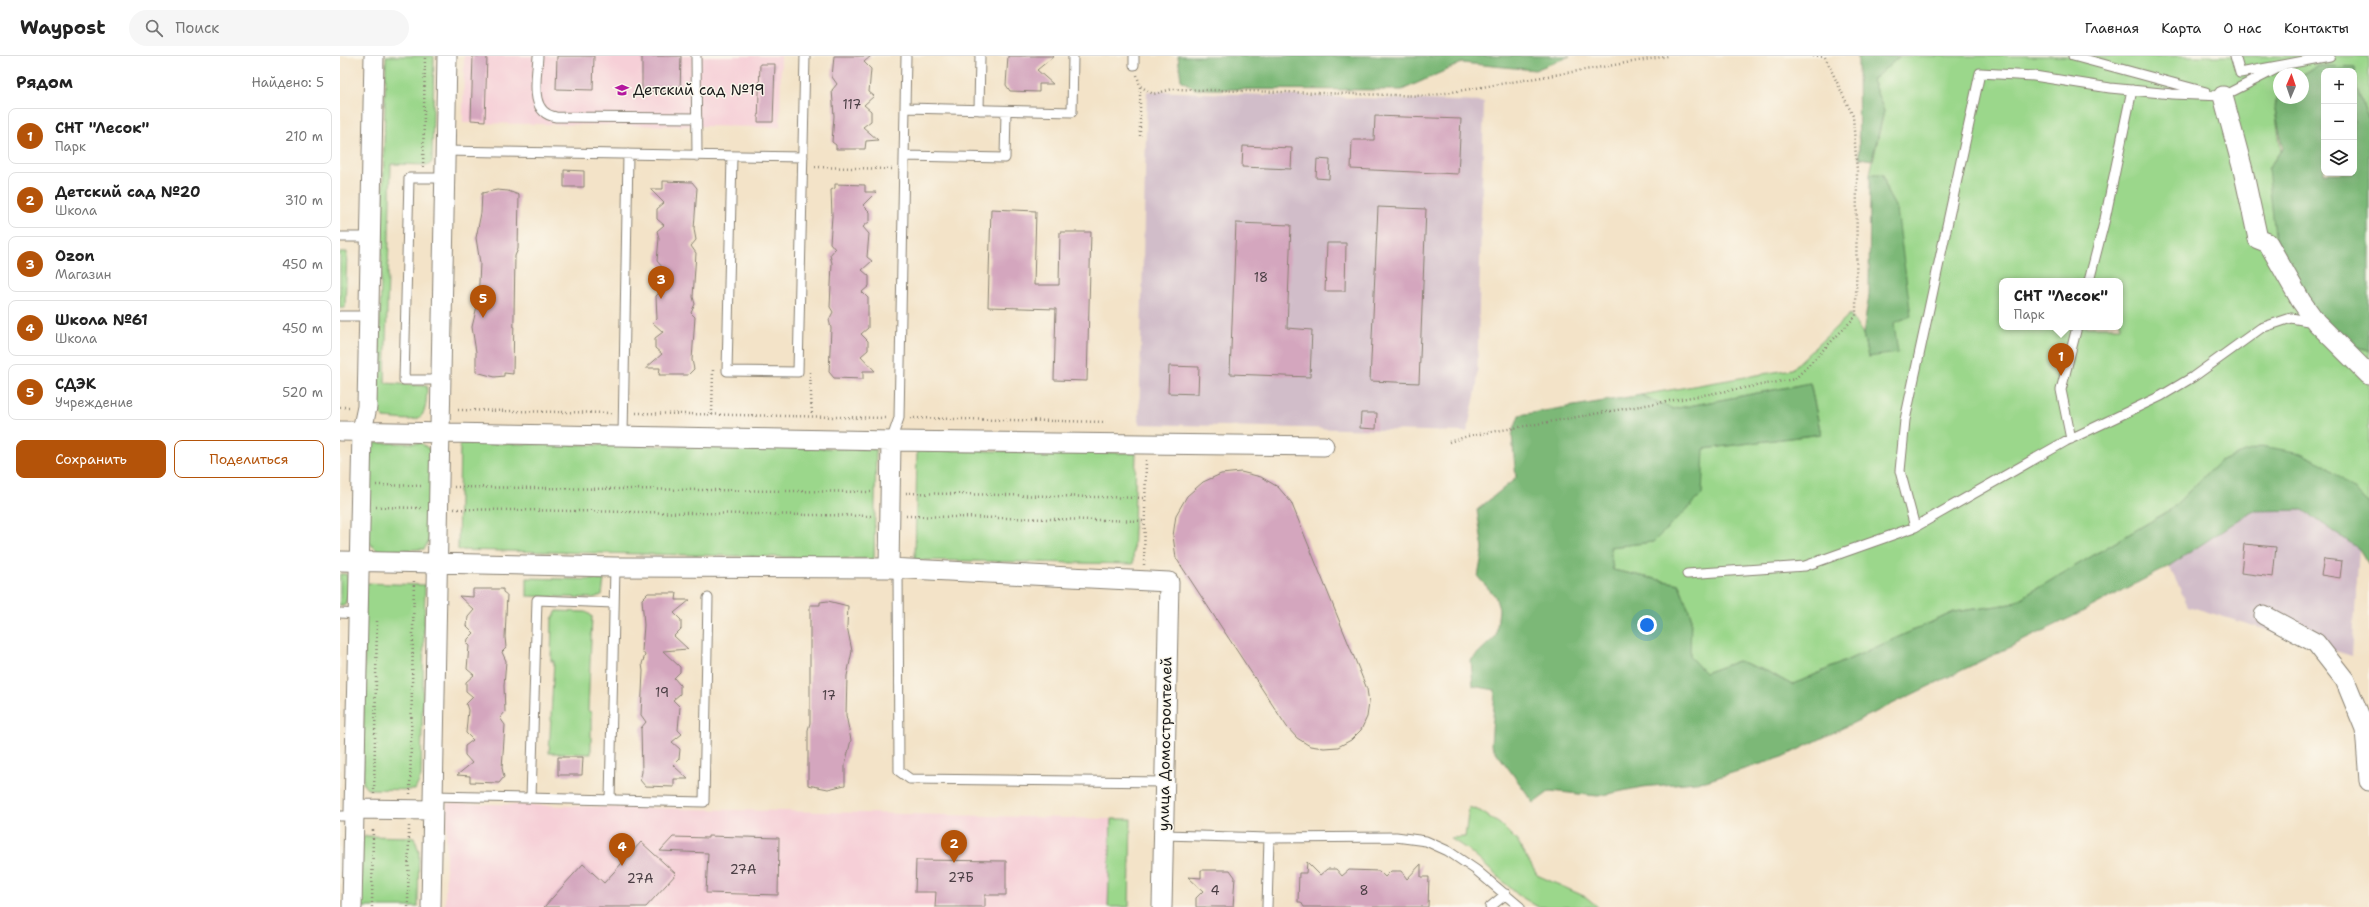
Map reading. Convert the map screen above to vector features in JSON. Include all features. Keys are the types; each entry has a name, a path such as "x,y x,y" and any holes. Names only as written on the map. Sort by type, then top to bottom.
{"street":[{"path":"352,907 349,613 360,562 362,431 367,407 374,56"},
{"path":"431,907 442,380 446,56"},
{"path":"2223,96 2243,170 2258,239 2268,244 2301,302 2316,322 2369,375"},
{"path":"340,430 891,441 1324,446"},
{"path":"891,441 890,516 893,568"},
{"path":"340,561 615,567 893,568 1144,581"},
{"name":"улица Домостроителей","path":"1144,581 1169,582 1162,907"},
{"path":"2264,615 2316,643 2345,680 2365,729 2369,781"},
{"path":"350,814 374,809 410,809 433,803"}],"lane":[{"path":"538,56 537,104 546,115 556,117 697,118"},
{"path":"696,56 696,156"},
{"path":"732,156 727,371 798,372 805,56"},
{"path":"891,441 899,418 906,56"},
{"path":"979,110 980,56"},
{"path":"905,108 1072,112 1073,56"},
{"path":"2073,56 2223,96"},
{"path":"2235,56 2240,73 2330,56"},
{"path":"1915,527 1900,471 1905,420 1980,73 2034,76 2132,90 2223,96 2284,65"},
{"path":"2090,278 2105,219 2132,90"},
{"path":"904,156 1005,158 1006,111"},
{"path":"445,151 732,156 802,162"},
{"path":"623,435 628,154"},
{"path":"442,380 404,380 409,178 445,178"},
{"path":"340,237 371,237"},
{"path":"340,316 369,316"},
{"path":"1687,574 1805,566 1915,527 2071,439 2161,396 2193,377 2261,328 2291,318 2316,322"},
{"path":"2071,439 2061,390 2076,330"},
{"path":"610,800 615,567"},
{"path":"893,568 899,771 903,776 910,779 1165,782"},
{"path":"433,803 531,798 704,802 708,598"},
{"path":"531,798 537,600 614,603"},
{"path":"1164,836 1269,838 1396,837 1426,841 1448,851 1506,894 1520,907"},
{"path":"1267,907 1269,838"},
{"path":"1490,907 1506,894"}],"path":[{"path":"423,178 425,56"},
{"path":"1140,86 1153,94 1173,89 1428,96 1668,56"},
{"path":"1449,442 1468,436 1795,379 1856,316 1857,171 1853,116 1825,57 1813,56"},
{"path":"1134,61 1140,86 1140,136"},
{"path":"802,162 904,170"},
{"path":"712,415 713,370 727,371"},
{"path":"798,372 812,372 812,416"},
{"path":"441,410 1106,422"},
{"path":"1144,581 1147,443"},
{"path":"361,485 890,492 1145,498"},
{"path":"361,507 1145,521"},
{"path":"408,907 414,563"},
{"path":"372,907 377,618"}],"shaded area":[{"name":"Детский сад №19","path":"464,56 781,56 780,127 463,123"},
{"path":"1147,91 1484,102 1477,386 1467,432 1139,424"},
{"path":"2303,510 2359,549 2352,656 2188,606 2169,566 2252,511"},
{"path":"447,803 1111,819 1108,907 445,907"}],"green space":[{"path":"386,56 434,56 432,162 429,165 391,164 385,383 427,386 423,414 419,418 406,420 384,418 378,410"},
{"path":"1178,56 1570,56 1535,70 1462,63 1402,90 1195,89 1181,80"},
{"path":"1858,56 1900,56 1872,80 1884,111 1872,160 1859,158"},
{"path":"1900,56 2369,56 2369,121 2357,89 2357,68 2319,66 2309,71 2309,68 2273,68 2273,104 2276,104 2281,150 2268,169 2333,336 2369,352 2369,504 2325,465 2219,462 2170,510 2011,604 1954,612 1792,685 1769,672 1738,661 1705,673 1689,657 1691,616 1679,584 1613,570 1609,547 1653,542 1704,449 1821,434 1810,383 1673,409 1641,395 1792,369 1850,314 1863,334 1868,357 1894,323 1897,210 1887,192 1883,175 1870,174 1884,111 1872,80"},
{"path":"2319,66 2355,67 2321,68 2321,176 2357,176 2357,89 2369,121 2369,352 2333,336 2290,272 2275,236 2268,169 2283,148 2275,109 2276,104 2309,104 2309,71"},
{"path":"1870,174 1883,174 1887,192 1897,210 1911,316 1894,323 1898,353 1868,357 1863,334 1869,295"},
{"path":"340,252 347,252 345,308 340,308"},
{"path":"1810,383 1821,434 1704,449 1702,495 1653,542 1610,547 1613,570 1679,584 1691,616 1690,657 1705,673 1738,661 1769,672 1792,685 1954,612 2011,604 2170,510 2219,462 2261,446 2301,453 2325,465 2369,504 2369,565 2359,549 2303,510 2252,511 2169,566 2078,614 1783,757 1706,781 1642,787 1598,796 1550,791 1534,803 1491,745 1495,690 1473,686 1471,660 1496,636 1499,609 1495,596 1478,577 1483,549 1477,510 1516,478 1512,435 1519,415 1641,395 1673,409"},
{"path":"374,443 421,443 429,449 431,455 430,539 424,549 378,551 367,541 370,447"},
{"path":"460,443 876,449 874,559 458,550"},
{"path":"917,450 1136,453 1133,564 915,560"},
{"path":"340,574 346,574 349,585 345,604 340,606"},
{"path":"527,578 604,580 602,595 593,598 527,596"},
{"path":"365,583 425,585 421,777 415,790 367,789 363,784"},
{"path":"557,611 586,612 592,616 588,711 591,712 591,754 549,753 554,661 551,661 552,619"},
{"path":"1469,807 1480,811 1500,824 1517,841 1537,875 1586,897 1598,907 1538,907 1518,895 1468,850 1450,838 1465,837"},
{"path":"1111,819 1131,819 1129,907 1108,907"},
{"path":"365,836 414,837 419,851 418,907 359,907 362,840"}],"building":[{"path":"473,56 487,56 485,121 471,120"},
{"path":"557,56 594,56 593,90 556,89"},
{"path":"642,56 681,56 680,92 642,91"},
{"path":"834,56 871,56 864,62 871,69 869,92 874,96 864,105 871,111 871,121 863,127 878,140 866,141 865,149 836,149 836,145 832,142 834,116 832,90 837,84 832,77"},
{"path":"1008,56 1054,56 1037,70 1053,84 1039,84 1039,92 1010,91 1006,85"},
{"path":"760,64 775,64 773,122 758,122"},
{"path":"1375,116 1461,119 1458,174 1351,169 1352,140 1374,140"},
{"path":"1243,146 1292,148 1291,169 1242,167"},
{"path":"1317,159 1330,160 1329,179 1316,178"},
{"path":"564,170 584,171 584,187 564,187"},
{"path":"663,181 692,182 697,188 694,229 696,240 691,246 696,253 693,297 695,304 691,313 695,317 692,360 694,369 688,375 659,375 660,368 646,368 662,354 655,348 655,338 663,332 653,323 657,319 656,296 662,290 656,283 656,274 663,268 657,261 659,238 657,231 664,225 657,219 657,209 664,203 650,189 663,189"},
{"path":"835,184 865,185 865,192 876,192 863,205 870,212 870,221 863,227 869,234 867,257 872,261 862,270 869,276 869,286 862,292 868,298 868,328 861,334 868,341 868,350 861,356 875,371 863,371 863,379 834,378 829,372 831,328 829,320 833,312 830,307 832,263 830,255 835,249 830,243 832,216 831,190 835,188"},
{"path":"497,190 508,191 519,195 518,249 515,256 513,374 504,373 504,376 495,377 476,372 476,352 472,327 478,302 480,263 476,238 481,213 482,193"},
{"path":"1378,207 1426,209 1419,383 1370,381"},
{"path":"991,209 1036,211 1034,285 1059,285 1060,232 1091,232 1087,381 1054,380 1056,309 988,307"},
{"path":"1236,223 1291,225 1287,328 1312,330 1310,377 1230,374"},
{"path":"1327,243 1346,243 1345,291 1325,291"},
{"path":"1169,366 1199,367 1198,394 1168,393"},
{"path":"1361,413 1377,413 1376,429 1360,428"},
{"path":"1241,472 1261,477 1278,487 1291,502 1367,689 1369,703 1367,717 1361,730 1351,740 1338,747 1324,748 1310,746 1297,738 1287,727 1176,558 1173,536 1176,515 1187,496 1203,482 1221,474"},
{"path":"2244,544 2276,547 2273,577 2241,573"},
{"path":"2324,559 2342,561 2340,578 2321,575"},
{"path":"473,589 503,589 503,592 507,595 505,637 506,648 502,652 506,661 504,686 505,712 500,718 505,725 502,768 504,777 499,783 470,782 470,776 457,775 472,763 465,755 465,746 473,740 466,733 468,710 466,704 473,697 466,691 466,682 474,675 467,669 469,646 467,644 468,639 474,633 467,626 468,617 474,610 459,596 473,597"},
{"path":"648,593 677,593 676,600 690,600 674,613 681,620 681,629 674,636 688,649 663,651 680,667 680,672 674,678 680,685 680,694 673,700 680,707 678,730 682,734 672,742 680,749 679,759 673,765 688,779 674,779 674,787 645,786 640,780 642,772 641,728 646,722 641,715 642,664 645,655 642,651 644,625 642,599"},
{"path":"828,601 848,606 847,626 852,651 847,676 846,715 851,740 845,765 845,785 828,789 808,785 808,730 810,723 810,605 820,605 820,602"},
{"path":"558,757 583,757 582,775 558,775"},
{"path":"708,836 779,838 778,895 706,893 708,853 660,851 673,837 708,838"},
{"path":"641,842 676,874 646,907 544,907 583,864 604,883"},
{"path":"916,860 1006,861 1006,895 985,895 985,907 935,907 936,892 915,892"},
{"path":"1307,862 1320,875 1327,869 1336,869 1342,876 1349,870 1379,871 1385,877 1391,871 1401,871 1407,879 1421,864 1421,877 1429,877 1428,907 1304,907 1301,902 1298,902 1299,873 1306,873"},
{"path":"1201,870 1230,870 1235,877 1233,907 1196,907 1196,898 1203,891 1188,877 1201,878"}],"place":[{"name":"Детский сад №19","path":"622,90"},
{"name":"Ozon","path":"661,299"},
{"name":"СДЭК","path":"483,318"},
{"name":"СНТ \"Лесок\"","path":"2061,376"},
{"name":"Детский сад №20","path":"954,863"},
{"name":"Школа №61","path":"622,866"}]}
